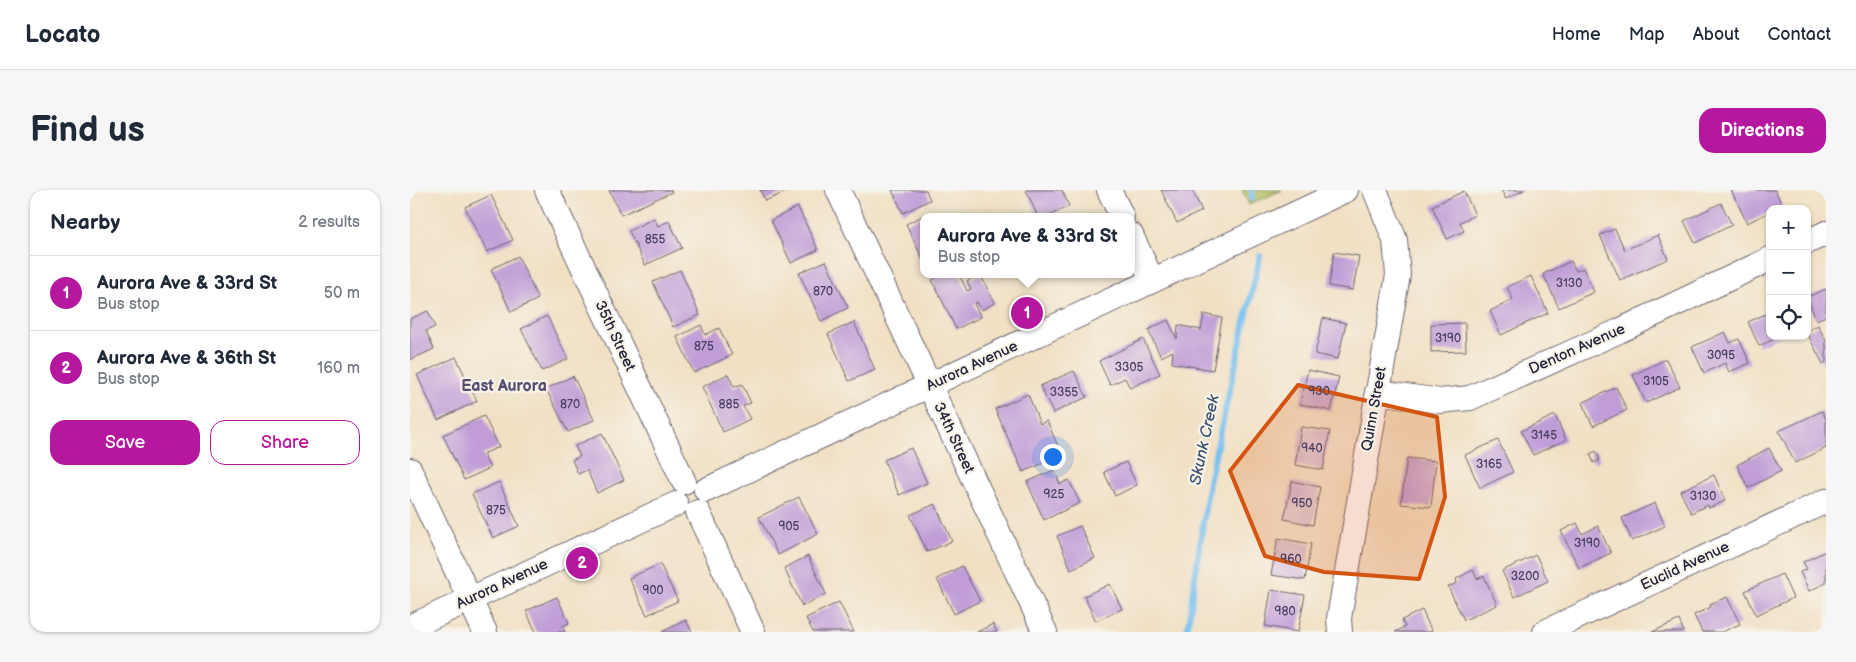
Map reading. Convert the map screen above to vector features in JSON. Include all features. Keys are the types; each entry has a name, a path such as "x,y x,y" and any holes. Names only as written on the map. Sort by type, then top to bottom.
{"street":[{"name":"35th Street","path":"547,190 680,493"},
{"name":"34th Street","path":"838,190 1045,632"},
{"path":"1109,190 1120,213"},
{"name":"Aurora Avenue","path":"706,490 1346,190"},
{"name":"Quinn Street","path":"1340,632 1339,618 1398,275 1395,240 1375,190"},
{"path":"1811,240 1826,233"},
{"path":"1135,244 1152,280"},
{"name":"Denton Avenue","path":"1377,392 1440,402 1470,398 1619,331 1766,261"},
{"path":"410,470 485,632"},
{"path":"697,481 706,490 706,502 698,512 682,510 680,493 697,481"},
{"name":"Aurora Avenue","path":"410,627 470,599 680,493"},
{"name":"Euclid Avenue","path":"1545,632 1826,501"},
{"path":"698,512 753,632"}],"highlighted area":[{"path":"1298,385 1437,417 1445,497 1419,579 1324,572 1265,556 1230,471"}],"green space":[{"path":"1242,190 1282,190 1249,205"}],"building":[{"path":"609,190 671,190 672,192 621,215"},
{"path":"760,190 790,190 765,201"},
{"path":"892,190 926,190 930,200 903,213"},
{"path":"1026,190 1062,190 1069,206 1055,213 1036,213"},
{"path":"1161,190 1192,190 1202,211 1177,223"},
{"path":"1501,190 1524,190 1506,199"},
{"path":"1731,190 1775,190 1782,205 1766,205 1766,214 1747,223"},
{"path":"1464,191 1475,215 1460,222 1464,231 1447,239 1432,206"},
{"path":"491,195 513,240 487,252 465,207"},
{"path":"1721,203 1732,225 1695,243 1684,221"},
{"path":"798,207 818,250 791,263 771,220"},
{"path":"920,217 920,254 906,224"},
{"path":"654,218 658,226 669,221 682,248 645,265 629,231"},
{"path":"1615,229 1625,250 1658,235 1668,259 1620,280 1600,235"},
{"path":"1334,252 1359,256 1353,290 1329,286"},
{"path":"518,256 538,299 511,312 491,269"},
{"path":"826,261 848,308 821,321 799,273"},
{"path":"1571,261 1576,271 1583,268 1594,292 1559,308 1543,274"},
{"path":"680,270 700,315 673,327 653,282"},
{"path":"1531,276 1548,313 1501,335 1490,311 1513,300 1507,287"},
{"path":"936,278 961,278 967,291 971,289 967,281 973,278 982,278 995,303 981,310 977,302 974,304 981,317 956,329 932,280"},
{"path":"1826,289 1826,316 1816,320 1811,307 1811,295"},
{"path":"428,311 435,327 426,331 434,349 410,360 410,319"},
{"path":"1204,314 1222,318 1213,370 1172,363 1173,351 1161,357 1148,330 1168,320 1177,339 1178,325 1201,330"},
{"path":"1766,314 1766,340 1772,340 1759,346 1748,322"},
{"path":"547,316 568,359 542,371 521,329"},
{"path":"1323,318 1346,323 1338,359 1315,354"},
{"path":"854,322 875,370 849,381 828,334"},
{"path":"1465,323 1466,351 1431,352 1431,324"},
{"path":"701,325 705,335 719,328 732,355 694,373 677,337"},
{"path":"1818,325 1826,341 1826,362 1823,364 1811,340 1811,329"},
{"path":"1725,332 1730,343 1739,339 1750,363 1729,372 1725,363 1704,373 1692,347"},
{"path":"1143,339 1160,374 1130,388 1125,378 1110,385 1099,361"},
{"path":"456,357 477,401 438,420 417,375"},
{"path":"1666,359 1680,387 1646,403 1633,375"},
{"path":"1308,370 1339,377 1331,411 1300,404"},
{"path":"1074,371 1087,397 1053,413 1040,386"},
{"path":"728,374 734,387 742,384 751,403 743,406 750,419 723,432 702,387"},
{"path":"573,376 594,420 568,432 546,389"},
{"path":"1616,387 1627,410 1593,426 1582,403"},
{"path":"1028,394 1040,424 1047,421 1062,455 1023,472 995,409"},
{"path":"1822,411 1826,419 1826,448 1795,463 1779,431"},
{"path":"1555,415 1566,440 1533,455 1521,431"},
{"path":"484,416 499,447 483,454 490,468 464,480 443,435"},
{"path":"1301,427 1330,431 1323,470 1295,465"},
{"path":"602,433 624,480 597,493 587,470 578,474 572,460 580,456 575,446"},
{"path":"1498,440 1513,472 1480,488 1465,455"},
{"path":"911,448 927,483 899,495 884,460"},
{"path":"1769,448 1781,471 1748,488 1737,465"},
{"path":"1596,451 1600,460 1594,463 1590,454"},
{"path":"1407,458 1436,461 1431,507 1401,504"},
{"path":"1126,462 1137,485 1115,496 1104,472"},
{"path":"1054,470 1060,484 1069,480 1080,503 1044,520 1027,482"},
{"path":"1714,475 1725,501 1709,508 1708,505 1691,513 1680,491"},
{"path":"1292,481 1320,487 1313,525 1284,519"},
{"path":"499,482 519,526 493,538 472,494"},
{"path":"799,497 818,534 778,555 759,517"},
{"path":"1655,503 1665,526 1632,541 1622,518"},
{"path":"935,504 952,541 927,552 910,515"},
{"path":"1577,523 1582,534 1598,526 1611,553 1579,568 1561,531"},
{"path":"1080,526 1095,558 1071,569 1057,536"},
{"path":"1278,538 1311,544 1305,580 1271,575"},
{"path":"1826,551 1826,583 1809,591 1800,572 1807,569 1803,562"},
{"path":"1536,555 1548,581 1514,597 1502,571"},
{"path":"808,556 826,594 802,606 784,568"},
{"path":"660,564 678,601 647,615 629,578"},
{"path":"962,566 980,601 954,614 937,579"},
{"path":"1473,570 1477,579 1484,576 1497,605 1464,620 1448,587 1457,583 1456,579"},
{"path":"1782,574 1793,598 1756,615 1745,591"},
{"path":"1110,584 1122,609 1096,621 1084,596"},
{"path":"1271,590 1305,595 1298,632 1265,626"},
{"path":"557,597 569,623 563,626 565,632 536,632 526,611"},
{"path":"1727,597 1740,624 1722,632 1702,632 1694,615 1711,607 1710,604"},
{"path":"839,602 854,632 813,632 806,618"},
{"path":"1422,610 1432,632 1395,632 1405,627 1402,620"},
{"path":"686,620 692,632 662,632"},
{"path":"1679,620 1684,632 1652,632"},
{"path":"993,624 997,632 977,632"}],"waterway":[{"name":"Skunk Creek","path":"1252,190 1252,199"},
{"name":"Skunk Creek","path":"1187,632 1209,482 1260,256"}],"place":[{"name":"Aurora Ave & 33rd St","path":"1027,313"},
{"name":"Aurora Ave & 36th St","path":"582,563"}],"district":[{"name":"East Aurora","path":"504,386"}]}
